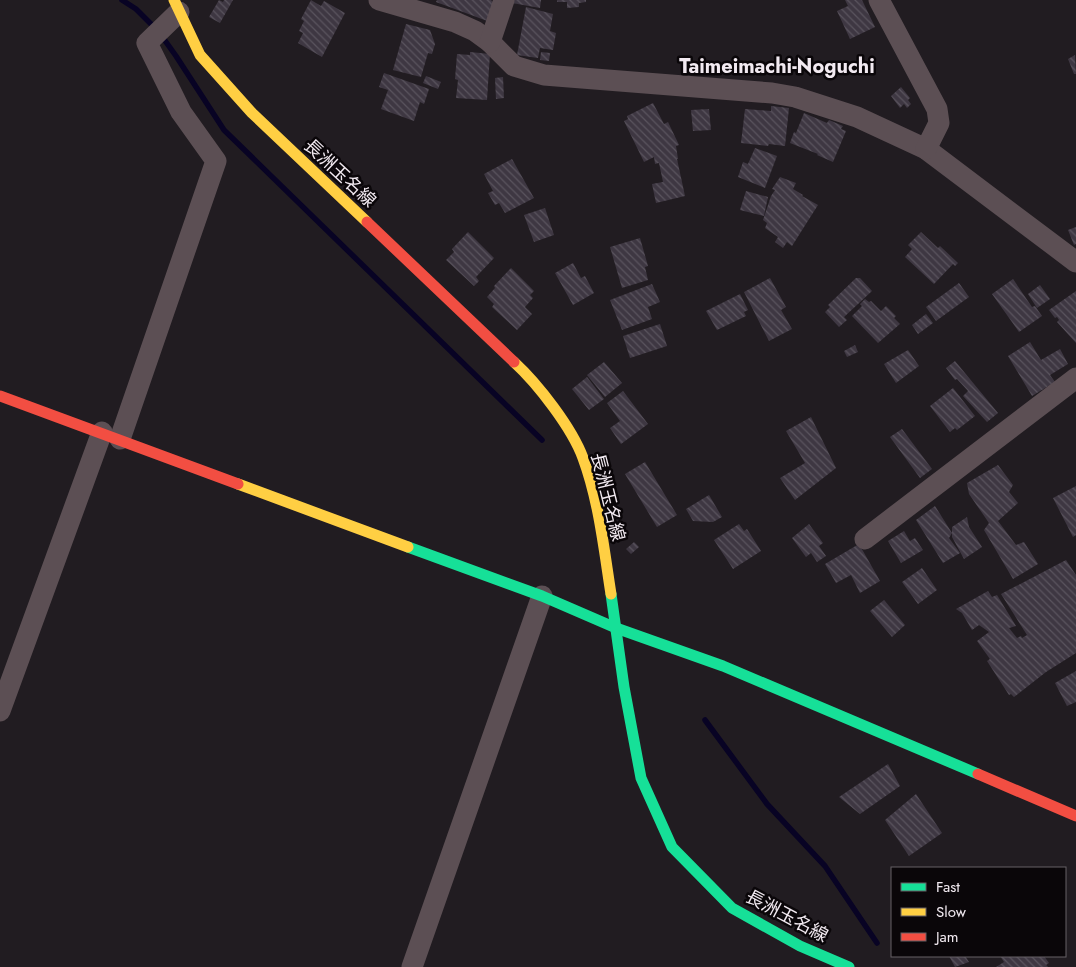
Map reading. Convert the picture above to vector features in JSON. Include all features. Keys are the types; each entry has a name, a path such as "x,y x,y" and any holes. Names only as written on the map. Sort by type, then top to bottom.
{"main road":[{"name":"長洲玉名線","path":"176,6 200,55 252,113 520,367 564,421 583,458 599,518 624,687 642,778 672,847 732,908 800,946 849,967"},
{"path":"0,396 542,596 616,628 723,666 1076,816"}],"street":[{"path":"379,0 455,22 475,31 490,42 514,66 544,75 780,94 796,97 857,117 926,149 1076,262"},
{"path":"490,42 504,0"},
{"path":"879,0 937,109 940,123 926,149"},
{"path":"0,711 111,436 216,161 181,112 148,44 159,32 176,6"},
{"path":"865,539 1076,378"},
{"path":"412,967 542,596"}],"building":[{"path":"219,0 223,2 224,0 233,0 220,23 209,17"},
{"path":"311,0 321,6 324,1 345,13 322,57 298,43 303,33 299,31 304,21 301,19"},
{"path":"437,0 491,0 493,2 490,22 436,2"},
{"path":"512,0 541,0 540,8 512,3"},
{"path":"557,0 586,0 586,2 579,3 579,7 567,8 567,2 557,2"},
{"path":"845,0 862,0 875,27 850,39 837,11 848,6"},
{"path":"526,7 553,14 550,31 556,33 553,50 540,48 538,58 517,55"},
{"path":"406,24 430,30 435,44 432,54 428,53 421,77 393,70"},
{"path":"470,52 490,54 487,100 456,98 458,80 455,79 457,54 470,55"},
{"path":"541,52 550,53 549,61 540,60"},
{"path":"1075,55 1076,74 1074,74 1068,59"},
{"path":"384,73 429,89 424,104 420,102 414,121 381,109 388,90 379,87"},
{"path":"426,76 441,82 438,89 423,83"},
{"path":"503,77 504,98 496,99 495,78"},
{"path":"901,87 910,98 908,100 911,104 907,108 904,104 900,108 891,96"},
{"path":"653,103 664,124 668,122 679,145 676,146 677,159 685,196 656,203 652,184 663,182 659,163 655,164 654,157 644,162 624,121 628,119 627,116"},
{"path":"771,106 789,108 785,146 741,143 745,109 771,111"},
{"path":"709,109 711,130 693,131 691,110"},
{"path":"804,113 827,123 829,120 843,126 841,129 846,131 833,162 790,143"},
{"path":"755,148 777,156 765,188 738,177 743,162 748,164"},
{"path":"512,159 534,198 505,213 499,203 495,205 488,193 493,191 484,174"},
{"path":"780,177 796,183 793,189 818,205 792,246 787,242 783,248 775,242 778,237 765,228 767,223 763,220 775,190 772,189"},
{"path":"746,191 768,197 764,216 740,210"},
{"path":"545,208 554,235 534,242 524,215"},
{"path":"1076,227 1076,244 1074,245 1068,230"},
{"path":"468,232 494,258 476,277 479,281 474,286 446,260 454,252 452,249"},
{"path":"921,232 958,263 955,266 953,264 934,284 905,257 912,249 908,245"},
{"path":"640,238 648,266 645,267 648,280 622,288 610,247"},
{"path":"573,263 581,278 585,276 594,293 573,305 555,273"},
{"path":"511,268 534,291 530,295 533,298 525,307 532,314 517,330 492,307 494,304 487,297 495,288 494,286"},
{"path":"770,278 786,307 781,310 792,329 769,341 744,292"},
{"path":"856,278 860,278 872,291 844,317 847,320 839,327 825,312 830,307 828,305"},
{"path":"1013,279 1032,307 1035,306 1042,316 1019,332 992,294"},
{"path":"959,283 969,297 936,321 926,307"},
{"path":"652,284 660,302 648,307 652,319 622,330 610,300"},
{"path":"1040,285 1050,299 1037,308 1028,294"},
{"path":"1076,291 1076,343 1057,322 1059,320 1057,317 1055,318 1049,310"},
{"path":"740,294 748,310 744,312 746,316 717,330 706,311"},
{"path":"865,299 869,302 871,301 881,311 886,306 896,316 894,318 900,324 878,343 852,316 862,306 860,304"},
{"path":"926,314 933,323 918,334 912,325"},
{"path":"660,324 667,346 630,358 623,336"},
{"path":"1030,342 1041,360 1060,349 1068,364 1050,375 1055,382 1032,396 1008,356"},
{"path":"855,345 858,352 847,357 844,351"},
{"path":"908,350 919,366 896,383 884,364"},
{"path":"955,361 998,413 987,422 963,396 968,391 957,379 955,380 946,368"},
{"path":"604,362 622,383 605,397 587,375"},
{"path":"587,377 604,399 589,410 572,389"},
{"path":"953,388 975,416 957,430 955,428 950,432 930,406"},
{"path":"623,391 648,424 621,444 610,428 620,421 607,403"},
{"path":"811,417 836,468 795,500 780,478 805,463 786,431"},
{"path":"902,429 932,469 920,478 890,437"},
{"path":"645,462 677,515 657,527 625,474"},
{"path":"998,465 1013,485 1009,492 1018,503 998,521 1016,545 1024,542 1038,564 1013,579 984,530 989,523 969,494 967,483"},
{"path":"1076,486 1076,535 1073,537 1053,498"},
{"path":"709,495 722,517 713,522 693,521 686,509"},
{"path":"935,506 952,533 949,538 960,553 943,563 916,520"},
{"path":"967,517 969,527 982,547 964,559 952,537 952,527"},
{"path":"739,524 744,531 747,529 761,551 733,569 714,540"},
{"path":"809,524 823,543 819,546 826,556 817,562 811,553 806,557 792,538"},
{"path":"904,531 910,541 915,538 923,550 901,563 888,541"},
{"path":"634,542 639,547 631,554 626,549"},
{"path":"859,544 880,581 860,593 851,575 836,583 825,564"},
{"path":"1066,560 1076,575 1076,653 1046,672 1014,697 1011,694 1009,695 987,661 990,659 977,641 989,632 979,625 972,630 962,613 956,609 988,591 992,597 997,595 1016,626 1009,628 1017,638 1021,636 1022,638 1027,635 1001,594"},
{"path":"922,568 937,590 918,604 902,582"},
{"path":"884,600 905,625 892,637 870,611"},
{"path":"1076,671 1076,702 1067,706 1055,683"},
{"path":"888,764 900,786 860,814 839,797"},
{"path":"916,794 942,833 909,856 885,820"},
{"path":"950,957 966,957 969,962 955,967"},
{"path":"1001,957 1045,957 1049,963 1046,965 1048,967 996,967 1004,962"}],"waterway":[{"path":"122,0 136,9 155,28"},
{"path":"161,35 224,130 542,440"},
{"path":"705,720 767,804 825,866 877,943"}],"traffic: fast":[{"path":"408,547 542,596 616,628 723,666 978,774"},
{"path":"611,594 624,687 641,778 672,847 732,908 800,946 849,967"}],"traffic: slow":[{"path":"174,0 200,55 252,113 367,222"},
{"path":"514,362 533,382 563,420 578,446 589,474 597,508 611,594"},
{"path":"238,484 408,547"}],"traffic: jam":[{"path":"367,222 514,362"},
{"path":"0,396 238,484"},
{"path":"978,774 1076,816"}],"district":[{"name":"Taimeimachi-Noguchi","path":"777,66"}]}
